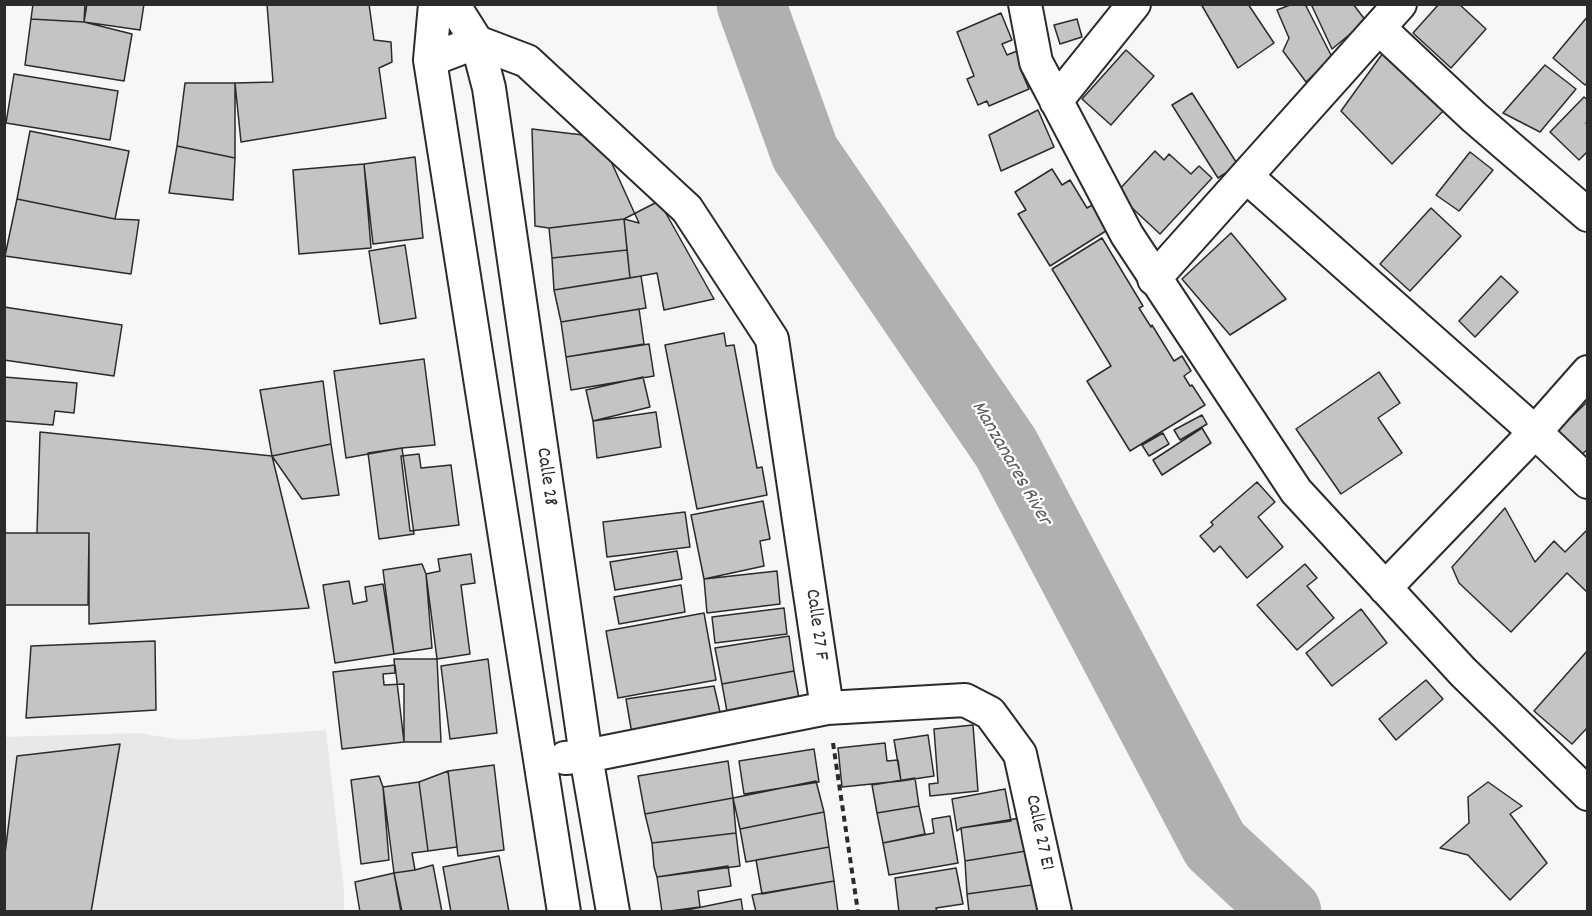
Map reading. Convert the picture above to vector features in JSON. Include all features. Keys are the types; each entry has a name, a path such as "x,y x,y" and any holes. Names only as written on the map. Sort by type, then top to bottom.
{"street":[{"path":"435,4 430,60 564,912"},
{"name":"Calle 28","path":"453,4 477,42 489,88 586,756 613,912"},
{"path":"1025,4 1036,62 1127,235 1296,491 1463,672 1587,794"},
{"path":"1056,101 1134,4"},
{"path":"1154,279 1400,4"},
{"path":"1379,28 1474,117 1587,215"},
{"path":"430,60 477,42"},
{"name":"Calle 27 F","path":"477,42 527,61 687,209 772,339 827,708"},
{"path":"1246,176 1535,432 1587,482"},
{"path":"1385,588 1535,432 1587,372"},
{"name":"Calle 27 E1","path":"827,708 964,700 990,713 1020,754 1055,912"},
{"path":"540,760 586,756 827,708"}],"path":[{"path":"827,708 858,912"}],"shaded area":[{"path":"326,730 344,890 344,911 5,911 4,737 138,733 182,740"}],"building":[{"path":"33,4 85,4 84,22 31,19"},
{"path":"87,4 144,4 140,30 84,22"},
{"path":"267,4 369,4 374,40 391,42 392,62 379,68 386,118 241,142 235,83 273,82"},
{"path":"1201,4 1248,4 1274,43 1238,68"},
{"path":"1305,4 1332,57 1306,82 1283,51 1289,38 1277,10 1290,5"},
{"path":"1311,4 1353,4 1366,21 1332,49"},
{"path":"1439,4 1459,4 1486,29 1451,68 1413,33"},
{"path":"1001,13 1012,40 1002,44 1007,55 1017,51 1023,66 1020,68 1029,89 989,106 987,101 978,105 967,79 974,76 957,32"},
{"path":"1588,16 1588,82 1585,85 1553,58"},
{"path":"31,19 84,22 132,34 124,81 25,65"},
{"path":"1077,19 1082,37 1060,44 1054,25"},
{"path":"1126,50 1154,76 1111,125 1082,99"},
{"path":"1383,53 1446,108 1392,164 1341,111"},
{"path":"1545,65 1576,89 1540,132 1503,113"},
{"path":"14,74 118,91 110,140 6,123"},
{"path":"185,83 235,83 235,158 177,146"},
{"path":"1192,93 1238,165 1218,178 1172,105"},
{"path":"1584,97 1588,100 1588,121 1586,123 1588,125 1588,151 1579,160 1550,132"},
{"path":"1038,110 1054,147 1001,171 989,135"},
{"path":"532,129 600,137 639,223 624,219 549,228 535,226"},
{"path":"30,131 129,151 115,219 17,199"},
{"path":"177,146 235,158 233,200 169,193"},
{"path":"1155,151 1164,160 1169,154 1191,174 1199,166 1212,178 1160,234 1116,193"},
{"path":"1470,152 1493,170 1459,211 1436,195"},
{"path":"415,157 423,238 373,244 364,164"},
{"path":"364,164 371,248 299,254 293,170"},
{"path":"1052,169 1062,185 1070,180 1087,208 1094,204 1109,229 1050,266 1018,214 1026,210 1015,192"},
{"path":"17,199 115,219 139,220 131,274 5,256"},
{"path":"659,201 714,299 664,310 657,273 630,278 624,219"},
{"path":"1431,208 1461,236 1410,291 1380,264"},
{"path":"624,219 627,250 552,258 549,228"},
{"path":"1231,233 1286,299 1230,335 1182,279"},
{"path":"1102,238 1143,306 1139,308 1174,361 1182,356 1191,371 1184,376 1205,405 1130,451 1087,381 1111,366 1052,269"},
{"path":"405,245 416,318 380,324 369,251"},
{"path":"627,250 630,278 554,290 552,258"},
{"path":"641,276 646,308 561,322 554,290"},
{"path":"1501,276 1518,292 1475,337 1459,321"},
{"path":"4,307 122,325 114,376 4,360"},
{"path":"639,309 644,344 566,357 561,322"},
{"path":"724,333 726,346 734,345 757,468 762,467 767,495 697,509 665,345"},
{"path":"649,344 654,376 571,390 566,357"},
{"path":"424,359 435,445 402,448 346,458 334,371"},
{"path":"1379,372 1400,403 1378,418 1402,453 1341,494 1296,429"},
{"path":"4,377 77,383 74,413 55,411 53,425 4,421"},
{"path":"643,377 650,407 593,421 586,390"},
{"path":"323,381 331,444 272,456 260,390"},
{"path":"1588,401 1588,449 1581,455 1557,431"},
{"path":"656,412 661,447 597,458 593,421"},
{"path":"1202,415 1207,424 1180,440 1174,430"},
{"path":"1202,428 1211,443 1162,475 1153,460"},
{"path":"40,432 272,456 309,608 89,624 89,533 37,533"},
{"path":"1163,433 1169,444 1149,456 1142,445"},
{"path":"331,444 339,495 302,499 272,456"},
{"path":"402,448 414,534 379,539 368,453"},
{"path":"419,454 421,468 451,465 459,525 410,531 401,456"},
{"path":"1257,482 1275,502 1258,517 1283,547 1247,578 1220,546 1214,552 1200,536 1213,525 1211,522"},
{"path":"763,501 770,539 760,541 764,566 704,579 691,515"},
{"path":"1505,508 1535,562 1554,541 1565,552 1586,531 1588,532 1588,593 1567,573 1511,632 1459,583 1452,567"},
{"path":"685,512 690,547 607,557 603,522"},
{"path":"4,533 89,533 88,605 4,605"},
{"path":"677,551 682,579 615,590 610,562"},
{"path":"471,554 475,583 461,585 470,654 437,659 426,574 440,571 438,559"},
{"path":"422,564 426,574 432,648 394,654 383,570"},
{"path":"1305,564 1317,578 1307,586 1334,618 1297,650 1257,605"},
{"path":"777,571 780,604 707,613 704,579"},
{"path":"349,581 353,604 367,601 365,587 383,584 394,654 335,663 323,585"},
{"path":"681,585 685,612 619,624 614,597"},
{"path":"784,608 787,634 715,643 712,617"},
{"path":"1361,609 1387,643 1332,686 1306,653"},
{"path":"704,613 716,680 618,698 606,631"},
{"path":"789,636 794,671 722,684 715,648"},
{"path":"155,641 156,710 26,718 31,646"},
{"path":"1588,650 1588,727 1572,744 1534,711"},
{"path":"394,659 437,659 441,742 404,742 404,684 384,685 383,674 395,673"},
{"path":"488,659 497,733 450,739 441,666"},
{"path":"395,665 404,742 342,749 333,672"},
{"path":"794,671 800,704 728,717 722,684"},
{"path":"1426,680 1443,699 1396,740 1379,719"},
{"path":"714,686 723,725 633,740 626,699"},
{"path":"973,725 978,791 930,796 929,784 938,783 934,729"},
{"path":"928,735 934,776 901,781 894,740"},
{"path":"885,743 887,761 898,760 901,781 842,787 838,748"},
{"path":"120,744 91,912 4,912 4,862 17,756"},
{"path":"814,749 819,782 744,794 739,761"},
{"path":"728,761 733,798 645,814 638,776"},
{"path":"494,765 504,850 458,856 448,771"},
{"path":"448,771 457,847 428,851 419,782"},
{"path":"379,776 383,787 389,860 361,864 351,780"},
{"path":"915,778 919,806 877,813 872,785"},
{"path":"816,781 824,812 740,829 733,798"},
{"path":"419,782 428,851 412,853 415,870 394,873 383,787"},
{"path":"1488,782 1522,806 1510,814 1547,863 1510,900 1468,855 1440,848 1469,823 1468,797"},
{"path":"1005,789 1011,821 961,828 957,831 952,799"},
{"path":"733,798 736,833 652,843 645,814"},
{"path":"919,806 925,834 883,843 877,813"},
{"path":"824,812 829,847 746,862 740,829"},
{"path":"950,816 958,863 889,875 883,843 934,833 932,819"},
{"path":"1026,817 1032,850 965,861 961,828"},
{"path":"736,833 740,866 657,877 652,843"},
{"path":"829,847 834,881 762,894 756,860"},
{"path":"1032,850 1039,884 967,894 965,861"},
{"path":"499,856 509,912 451,912 443,867"},
{"path":"433,865 442,912 402,912 394,873"},
{"path":"728,866 731,886 698,891 700,907 662,912 657,877"},
{"path":"956,868 963,904 936,908 937,912 899,912 895,878"},
{"path":"394,873 401,912 360,912 355,882"},
{"path":"834,881 838,912 756,912 752,895"},
{"path":"1039,884 1044,912 969,912 967,894"},
{"path":"741,899 743,912 677,912"}],"waterway":[{"name":"Manzanares River","path":"751,4 805,153 1006,448 1215,845 1287,912"}]}
